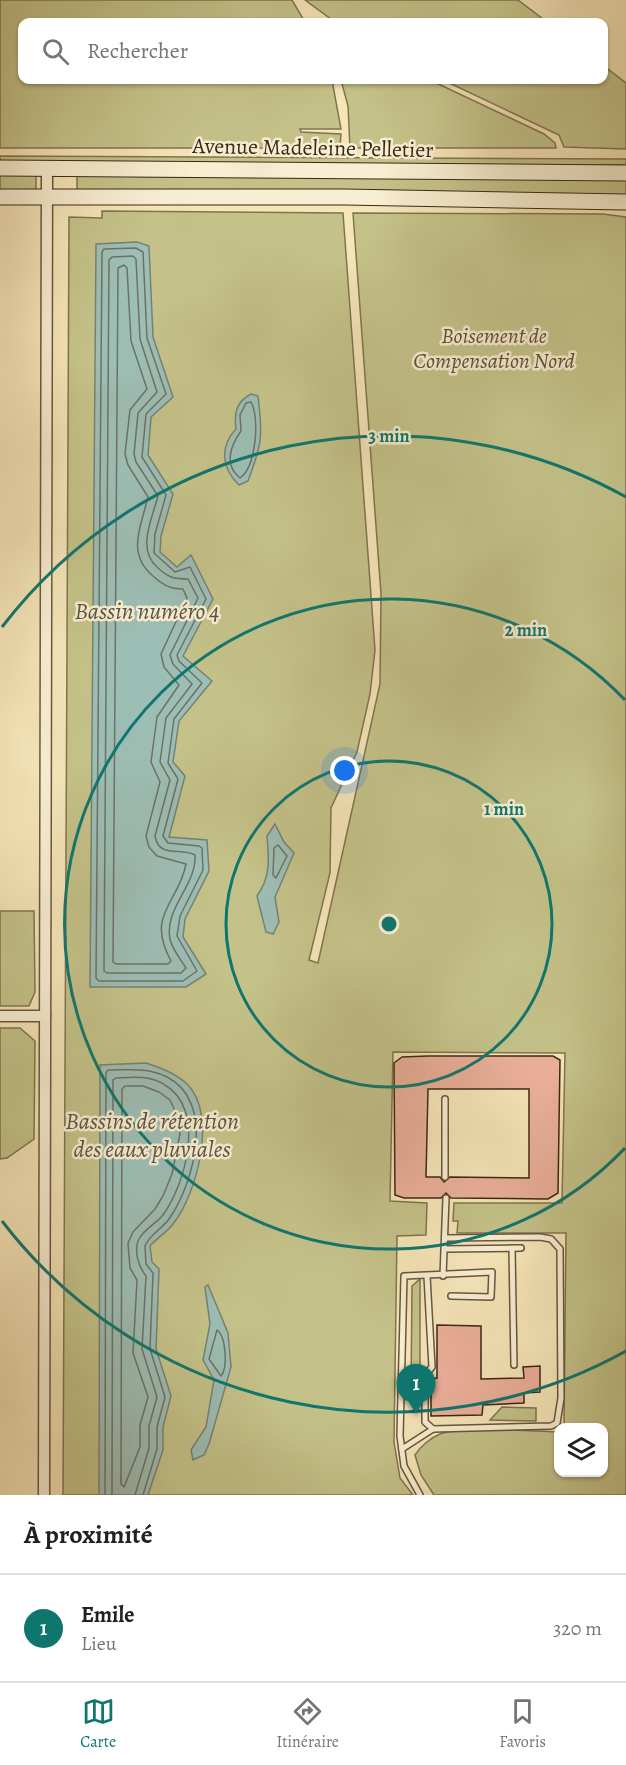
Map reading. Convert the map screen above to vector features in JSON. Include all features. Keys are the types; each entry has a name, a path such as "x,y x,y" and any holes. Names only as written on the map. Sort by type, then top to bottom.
{"street":[{"path":"44,1495 47,167"},
{"name":"Avenue Madeleine Pelletier","path":"0,168 626,173"},
{"path":"0,197 345,197 626,202"},
{"path":"0,1016 45,1016"}],"lane":[{"path":"445,1099 445,1177"},
{"path":"443,1276 446,1198"},
{"path":"402,1449 433,1429 551,1426 557,1423 560,1413 560,1249 551,1239 540,1237 446,1238"},
{"path":"512,1248 514,1365"},
{"path":"445,1249 521,1248"},
{"path":"420,1495 404,1466 402,1449 400,1387 404,1276 492,1272 491,1297 451,1296"},
{"path":"427,1276 432,1367 425,1375 425,1422 433,1429"}],"green space":[{"path":"0,0 292,0 303,18 18,18 18,84 333,84 341,129 300,129 301,132 341,134 340,148 0,148"},
{"path":"305,0 518,0 542,18 330,18"},
{"path":"608,69 626,83 626,149 564,147 559,135 451,84 608,84"},
{"path":"342,84 438,84 544,134 555,143 556,148 350,148 348,106"},
{"path":"0,156 626,159 626,165 0,163"},
{"path":"0,175 36,175 36,192 0,192"},
{"path":"77,176 626,179 626,195 77,191"},
{"name":"Boisement de Compensation Nord","path":"102,211 343,213 375,650 370,694 357,752 331,808 330,873 309,960 318,963 380,684 381,594 353,213 603,214 626,217 626,1495 434,1495 421,1475 415,1455 429,1440 440,1434 464,1430 515,1430 554,1432 554,1477 608,1477 608,1423 564,1423 566,1233 457,1233 458,1221 453,1221 454,1203 562,1203 565,1053 393,1052 390,1201 427,1203 426,1235 397,1236 394,1442 400,1478 413,1495 63,1495 69,217 102,218"},
{"path":"0,911 34,911 35,992 29,1006 0,1006"},
{"path":"0,1028 20,1028 35,1041 34,1139 7,1158 0,1159"},
{"path":"420,1279 420,1392 411,1392 412,1286"},
{"path":"502,1407 536,1408 536,1421 490,1420"}],"water":[{"name":"Bassin numéro 4","path":"137,242 149,246 153,337 173,397 151,417 148,455 173,494 161,536 160,552 177,567 191,555 213,599 183,656 212,681 179,721 173,762 185,776 169,837 207,840 209,871 185,919 183,937 206,974 186,987 90,987 96,244"},
{"path":"251,394 258,396 261,421 260,440 248,481 239,485 226,465 225,450 236,429 237,408"},
{"path":"275,824 284,842 294,853 275,897 279,922 273,934 266,932 257,896 267,874 267,836"},
{"name":"Bassins de rétention des eaux pluviales","path":"146,1063 178,1077 187,1084 196,1097 203,1134 201,1154 190,1194 182,1211 171,1227 150,1246 152,1262 159,1269 156,1349 171,1396 163,1427 163,1450 148,1495 99,1495 100,1065"},
{"path":"208,1285 228,1333 231,1367 209,1444 204,1455 193,1460 191,1450 206,1427 214,1380 203,1360 210,1324 205,1287"}],"building":[{"path":"553,1056 560,1060 558,1193 548,1199 451,1198 446,1193 441,1198 404,1198 395,1195 394,1063 402,1057","holes":["428,1089 529,1089 529,1178 450,1177 444,1182 440,1177 426,1177"]},
{"path":"437,1325 481,1326 481,1379 524,1378 523,1367 540,1366 540,1392 524,1393 524,1403 483,1405 482,1415 431,1416 431,1379 437,1378"}],"place":[{"name":"Emile","path":"416,1414"}]}
